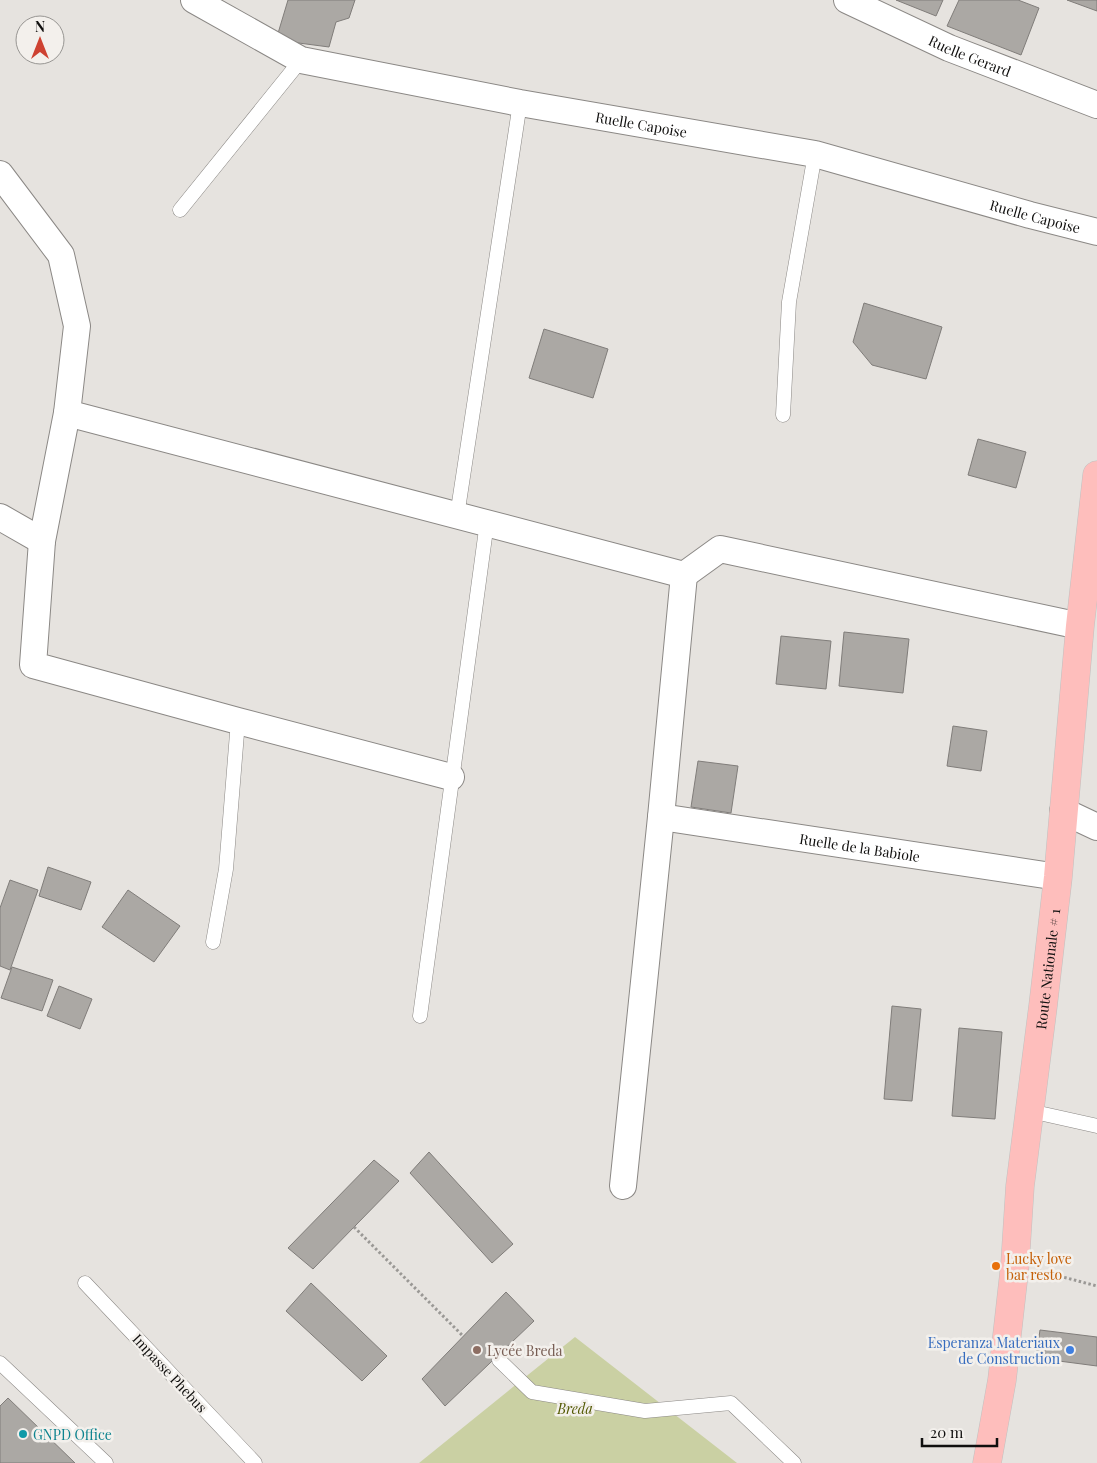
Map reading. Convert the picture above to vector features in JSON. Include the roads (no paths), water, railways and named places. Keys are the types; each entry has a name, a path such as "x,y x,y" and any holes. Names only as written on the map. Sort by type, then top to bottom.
{"main road":[{"name":"Route Nationale # 1","path":"987,1463 1002,1380 1015,1264 1020,1186 1058,877 1080,626 1097,475"}],"street":[{"name":"Ruelle Capoise","path":"194,0 301,60 520,103 815,154 1097,232"},
{"name":"Ruelle Gerard","path":"847,0 949,48 1097,105"},
{"path":"0,174 61,255 77,326 67,413 42,541 33,665 451,777"},
{"path":"67,413 684,575"},
{"path":"0,517 42,541"},
{"path":"623,1186 684,575 720,549 1080,626"},
{"path":"1063,812 1097,827"},
{"name":"Ruelle de la Babiole","path":"661,817 1058,877"}],"lane":[{"path":"180,210 301,60"},
{"path":"457,516 520,103"},
{"path":"783,415 789,302 815,154"},
{"path":"420,1016 487,522"},
{"path":"213,942 226,868 238,721"},
{"path":"1030,1111 1097,1126"},
{"name":"Impasse Phebus","path":"85,1283 256,1463"},
{"path":"499,1360 532,1392 645,1410 731,1404 794,1463"},
{"path":"0,1363 106,1463"}],"place":[{"name":"Lucky love bar resto","path":"996,1266"},
{"name":"Lycée Breda","path":"477,1350"},
{"name":"Esperanza Materiaux de Construction","path":"1070,1350"},
{"name":"GNPD Office","path":"23,1434"}],"park label":[{"name":"Breda","path":"575,1408"}]}
